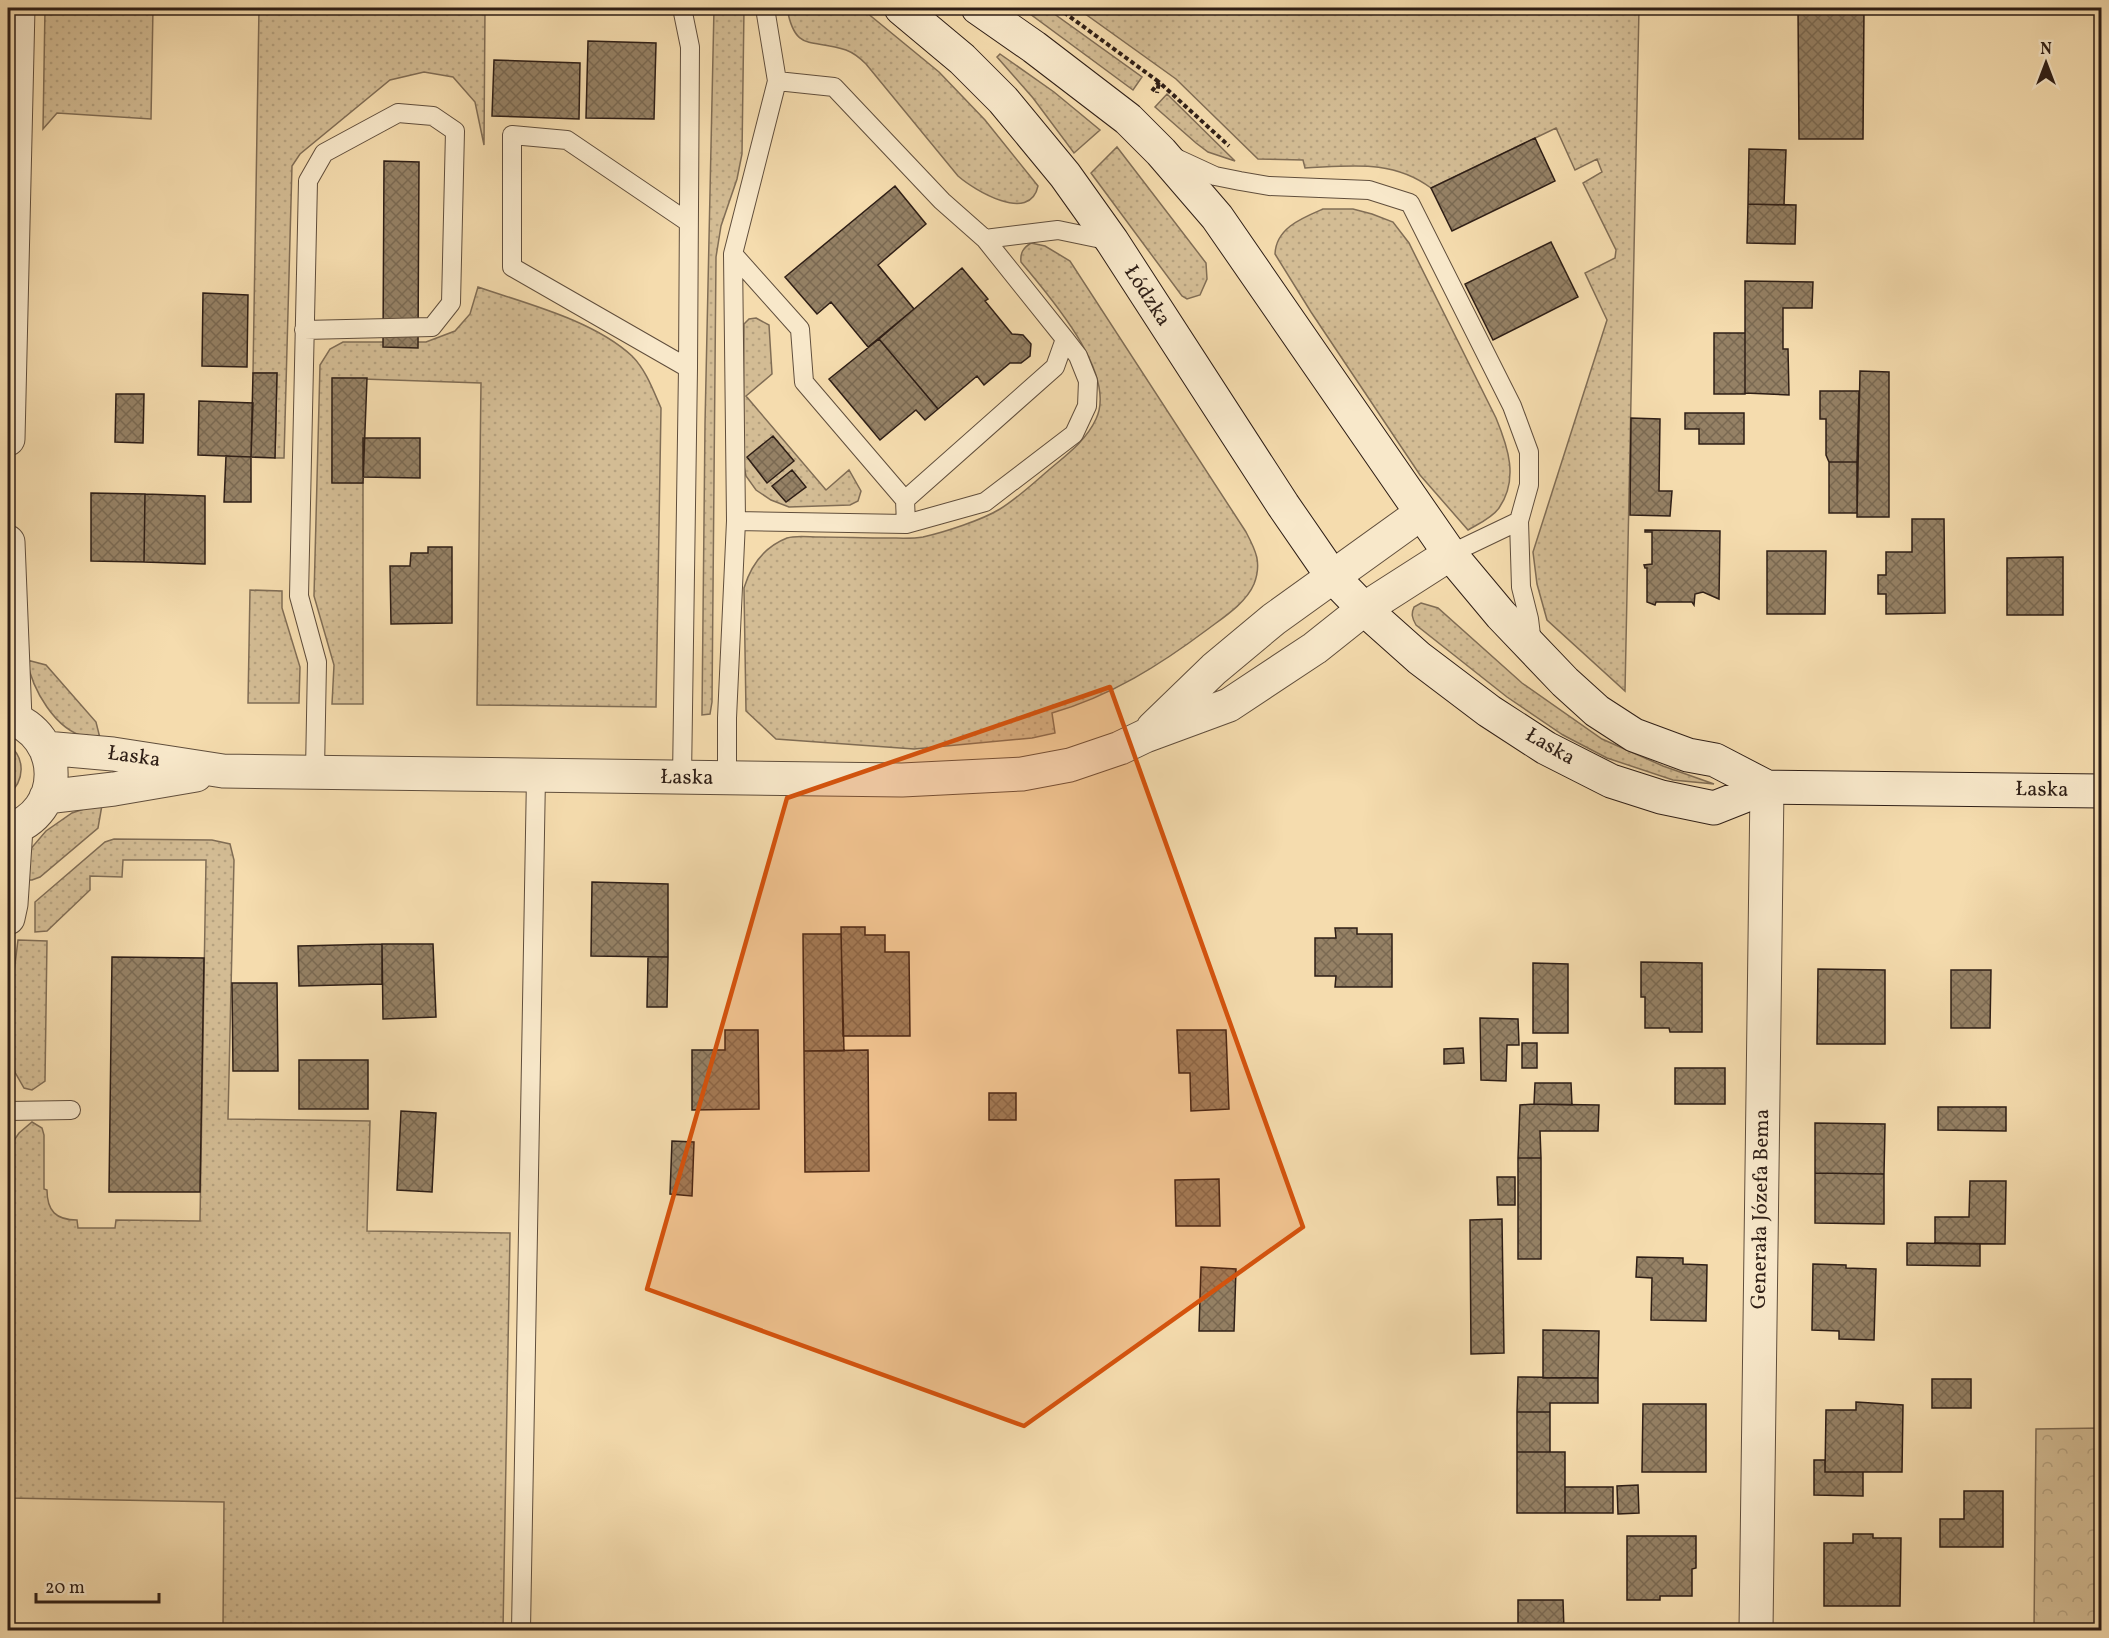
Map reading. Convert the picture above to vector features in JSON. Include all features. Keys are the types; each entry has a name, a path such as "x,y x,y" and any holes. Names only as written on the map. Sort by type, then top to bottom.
{"street":[{"path":"8,439 18,8"},
{"name":"Łódzka","path":"901,8 962,59 1003,100 1065,175 1112,242 1270,486 1332,576 1364,609"},
{"path":"978,8 1034,47 1128,119 1161,152 1217,217 1420,514"},
{"name":"Łaska","path":"1145,736 1214,669 1274,619 1420,514 1479,590 1565,682 1597,711 1634,735 1688,755 1715,760 1767,787"},
{"path":"8,542 11,718 38,735 50,764 51,781 39,810 29,820 12,829 11,904 8,918"},
{"name":"Łaska","path":"45,748 113,754 223,771 902,780 1022,774 1070,765 1229,705 1315,648 1364,609 1450,554"},
{"name":"Łaska","path":"1364,609 1419,658 1489,711 1546,748 1611,781 1660,797 1714,808 1767,787 2102,791"},
{"name":"Łaska","path":"46,797 114,789 223,771"},
{"name":"Generała Józefa Bema","path":"1756,1630 1767,787"}],"lane":[{"path":"682,8 690,47 682,778"},
{"path":"728,778 728,718 736,521 733,254 777,81 765,8"},
{"path":"736,521 906,524 985,502 1074,434 1087,406 1088,381 1078,356 985,239 942,201 834,87 777,81"},
{"path":"304,330 432,327 451,303 455,131 433,116 398,113 324,153 308,181 304,330 299,596 317,662 315,771"},
{"path":"688,222 567,140 512,135 512,267 688,368"},
{"path":"1161,152 1215,176 1269,186 1369,190 1410,203 1512,406 1529,452 1529,485 1519,521 1521,587 1529,619 1532,647"},
{"path":"985,239 1058,230 1112,242"},
{"path":"733,254 800,329 804,382 905,500 906,524"},
{"path":"905,500 1055,367 1065,339"},
{"path":"1450,554 1519,521"},
{"path":"521,1630 536,776"},
{"path":"8,1110 71,1110"}],"path":[{"path":"1160,82 1269,186"}],"highlighted area":[{"path":"1110,687 1303,1227 1024,1426 647,1289 787,798"}],"green space":[{"path":"45,8 153,8 151,119 57,113 43,129"},
{"path":"259,8 485,8 484,145 475,102 453,77 424,72 390,80 300,154 292,166 284,458 275,458 277,373 253,373"},
{"path":"714,8 744,8 742,154 737,179 721,226 716,257 712,702 710,714 702,715 705,424"},
{"path":"787,8 861,8 939,72 985,120 1038,186 1033,197 1024,202 1013,203 1001,200 976,189 958,176 864,62 846,50 807,42 800,38 790,23"},
{"path":"1022,8 1046,8 1142,77 1133,90"},
{"path":"1077,8 1639,8 1625,691 1547,620 1537,584 1533,552 1607,320 1585,273 1615,258 1616,250 1583,183 1602,172 1597,159 1575,170 1556,128 1431,188 1401,172 1386,168 1355,166 1305,168 1303,160 1258,159 1176,79"},
{"path":"1000,54 1054,92 1100,130 1074,153 1033,98 997,57"},
{"path":"1167,94 1235,161 1208,152 1155,107"},
{"path":"1117,147 1206,263 1207,279 1200,295 1187,299 1182,296 1091,173"},
{"path":"1323,209 1353,209 1393,222 1409,243 1496,418 1510,463 1509,486 1496,512 1468,530 1420,475 1275,254 1276,245 1285,231 1299,220"},
{"path":"1031,243 1045,246 1070,261 1246,532 1253,545 1258,563 1254,584 1246,597 1227,614 1153,667 1095,698 1052,713 1055,733 1032,738 914,749 776,739 746,711 744,588 750,572 765,552 791,537 914,538 942,532 974,521 1012,501 1079,443 1096,419 1100,400 1097,380 1089,358 1062,314 1021,262 1023,251"},
{"path":"478,287 559,314 616,343 632,356 641,368 661,408 656,707 477,705 481,383 333,378 332,482 363,483 363,704 332,704 334,665 314,596 320,365 330,349 343,342 426,342 455,331 470,314"},
{"path":"756,318 769,325 772,374 746,396 826,490 849,470 861,491 858,501 850,505 789,507 771,500 756,490 746,476 743,461 744,324 749,319"},
{"path":"250,590 282,591 282,608 300,667 299,703 248,703"},
{"path":"1421,603 1438,608 1522,683 1602,739 1663,766 1714,784 1673,780 1607,758 1563,735 1507,697 1416,625 1412,612 1414,607"},
{"path":"27,660 46,665 96,722 100,738 75,733 55,717 34,683"},
{"path":"8,744 18,756 21,770 18,783 8,795"},
{"path":"102,805 98,828 40,877 22,880 28,852 46,831 72,813"},
{"path":"114,839 212,840 230,844 234,860 228,1119 370,1121 367,1231 510,1233 503,1630 223,1630 224,1502 8,1498 8,1149 19,1133 32,1122 42,1128 44,1189 47,1190 49,1204 58,1216 77,1220 78,1228 115,1228 116,1220 200,1221 206,860 123,860 122,877 90,876 90,890 47,931 35,932 35,902 105,842"},
{"path":"18,940 47,941 45,1081 32,1090 24,1088 8,1060 8,1021"},
{"path":"2101,1428 2101,1630 2034,1630 2036,1429"}],"building":[{"path":"1798,8 1864,8 1863,139 1799,139"},
{"path":"588,41 656,43 654,119 586,118"},
{"path":"494,60 580,63 579,119 492,116"},
{"path":"1535,138 1555,181 1452,231 1431,188"},
{"path":"1749,149 1786,150 1784,205 1748,204"},
{"path":"384,161 419,162 418,348 383,347"},
{"path":"895,186 926,224 878,265 914,309 868,347 831,302 817,314 785,277"},
{"path":"1748,204 1796,205 1795,244 1747,243"},
{"path":"1551,242 1578,297 1493,340 1465,284"},
{"path":"962,268 988,299 985,301 1012,334 1023,335 1031,344 1030,356 1021,363 1010,363 984,385 977,376 938,409 879,339"},
{"path":"1745,281 1813,282 1812,308 1783,308 1783,349 1788,349 1789,395 1745,393"},
{"path":"203,293 248,295 247,367 202,366"},
{"path":"1714,333 1745,333 1745,394 1714,394"},
{"path":"879,339 938,409 925,420 916,410 880,440 829,379"},
{"path":"1860,371 1889,372 1889,517 1857,517"},
{"path":"253,373 277,373 275,458 251,457"},
{"path":"332,378 367,378 363,483 332,483"},
{"path":"1820,391 1859,391 1857,462 1829,462 1826,455 1826,419 1820,419"},
{"path":"116,394 144,394 143,443 115,442"},
{"path":"199,401 253,403 251,457 198,455"},
{"path":"1685,413 1744,413 1744,444 1699,444 1699,429 1685,429"},
{"path":"1631,418 1660,419 1659,491 1672,491 1670,516 1630,515"},
{"path":"773,436 794,461 767,483 747,457"},
{"path":"363,438 420,438 420,478 363,477"},
{"path":"226,456 251,457 251,502 224,502"},
{"path":"1829,462 1857,462 1857,513 1829,513"},
{"path":"792,470 806,487 786,502 772,486"},
{"path":"91,493 145,494 144,562 91,561"},
{"path":"145,494 205,496 205,564 144,562"},
{"path":"1912,519 1944,519 1945,613 1886,614 1886,594 1878,594 1878,575 1886,575 1886,552 1912,552"},
{"path":"1645,530 1720,531 1719,599 1703,592 1695,594 1694,605 1692,602 1656,602 1655,605 1647,602 1647,568 1644,565 1652,564 1652,532 1645,532"},
{"path":"428,547 452,547 452,623 391,624 390,566 410,566 411,553 428,553"},
{"path":"1767,551 1826,551 1825,614 1767,614"},
{"path":"2063,557 2063,615 2007,615 2007,558"},
{"path":"592,882 668,884 668,957 591,956"},
{"path":"841,927 865,927 865,935 885,935 885,952 909,952 910,1036 843,1036"},
{"path":"1335,928 1357,928 1357,934 1392,934 1392,987 1335,987 1336,976 1315,976 1315,938 1336,938"},
{"path":"803,934 841,934 844,1051 804,1051"},
{"path":"382,944 382,984 299,986 298,946"},
{"path":"382,944 433,944 436,1017 383,1019"},
{"path":"112,957 204,958 200,1192 109,1192"},
{"path":"648,957 668,957 667,1007 647,1007"},
{"path":"1641,962 1702,963 1702,1032 1670,1032 1669,1028 1645,1028 1645,997 1641,997"},
{"path":"1533,963 1568,964 1568,1033 1533,1033"},
{"path":"2100,963 2102,963 2102,1004 2101,1004"},
{"path":"1818,969 1885,970 1885,1044 1817,1044"},
{"path":"1951,970 1991,970 1990,1028 1951,1028"},
{"path":"232,983 277,983 278,1071 233,1071"},
{"path":"1480,1018 1518,1019 1519,1045 1507,1045 1506,1081 1481,1080"},
{"path":"725,1030 758,1030 759,1109 692,1110 692,1050 725,1050"},
{"path":"1177,1030 1226,1030 1229,1109 1191,1111 1190,1073 1179,1073"},
{"path":"1522,1043 1537,1043 1537,1068 1522,1068"},
{"path":"1463,1048 1464,1063 1444,1064 1444,1049"},
{"path":"868,1050 869,1171 805,1172 804,1051"},
{"path":"299,1060 368,1060 368,1109 299,1109"},
{"path":"1675,1068 1725,1068 1725,1104 1675,1104"},
{"path":"1535,1083 1571,1083 1572,1105 1534,1104"},
{"path":"989,1093 1016,1093 1016,1120 989,1120"},
{"path":"2100,1096 2102,1096 2102,1195 2098,1195"},
{"path":"1520,1105 1599,1105 1598,1131 1540,1131 1541,1158 1518,1158"},
{"path":"1938,1107 2006,1107 2006,1131 1938,1130"},
{"path":"401,1111 436,1113 432,1192 397,1190"},
{"path":"1815,1123 1885,1124 1884,1174 1815,1173"},
{"path":"672,1141 694,1142 692,1196 670,1194"},
{"path":"1518,1158 1541,1158 1541,1259 1518,1259"},
{"path":"1815,1173 1884,1174 1884,1224 1815,1223"},
{"path":"1497,1177 1515,1177 1515,1205 1498,1205"},
{"path":"1219,1179 1220,1226 1176,1226 1175,1180"},
{"path":"1970,1181 2006,1181 2005,1244 1935,1243 1935,1217 1969,1217"},
{"path":"1502,1219 1504,1353 1471,1354 1470,1220"},
{"path":"1907,1243 1980,1244 1980,1266 1907,1265"},
{"path":"1637,1257 1683,1258 1683,1264 1707,1265 1706,1321 1651,1320 1652,1278 1636,1277"},
{"path":"1813,1264 1876,1269 1874,1340 1839,1339 1839,1331 1812,1330"},
{"path":"1201,1267 1236,1269 1234,1331 1199,1331"},
{"path":"1543,1330 1599,1331 1598,1378 1543,1378"},
{"path":"1518,1377 1598,1378 1598,1403 1550,1403 1550,1412 1517,1412"},
{"path":"1932,1379 1971,1379 1971,1408 1932,1408"},
{"path":"1856,1402 1903,1405 1902,1472 1825,1472 1826,1410 1856,1410"},
{"path":"1643,1404 1706,1404 1706,1472 1642,1472"},
{"path":"1517,1412 1550,1412 1550,1452 1517,1452"},
{"path":"1517,1452 1565,1452 1565,1513 1517,1513"},
{"path":"1814,1460 1825,1460 1825,1472 1863,1472 1863,1496 1814,1495"},
{"path":"1638,1485 1639,1513 1618,1514 1617,1486"},
{"path":"1565,1487 1613,1487 1613,1513 1565,1513"},
{"path":"1964,1491 2003,1491 2003,1547 1940,1547 1940,1519 1964,1519"},
{"path":"1853,1534 1873,1534 1873,1538 1901,1538 1900,1606 1824,1606 1824,1543 1853,1543"},
{"path":"1627,1536 1696,1536 1696,1568 1692,1569 1692,1596 1660,1596 1660,1600 1627,1600"},
{"path":"1518,1600 1563,1600 1564,1630 1518,1630"}]}
